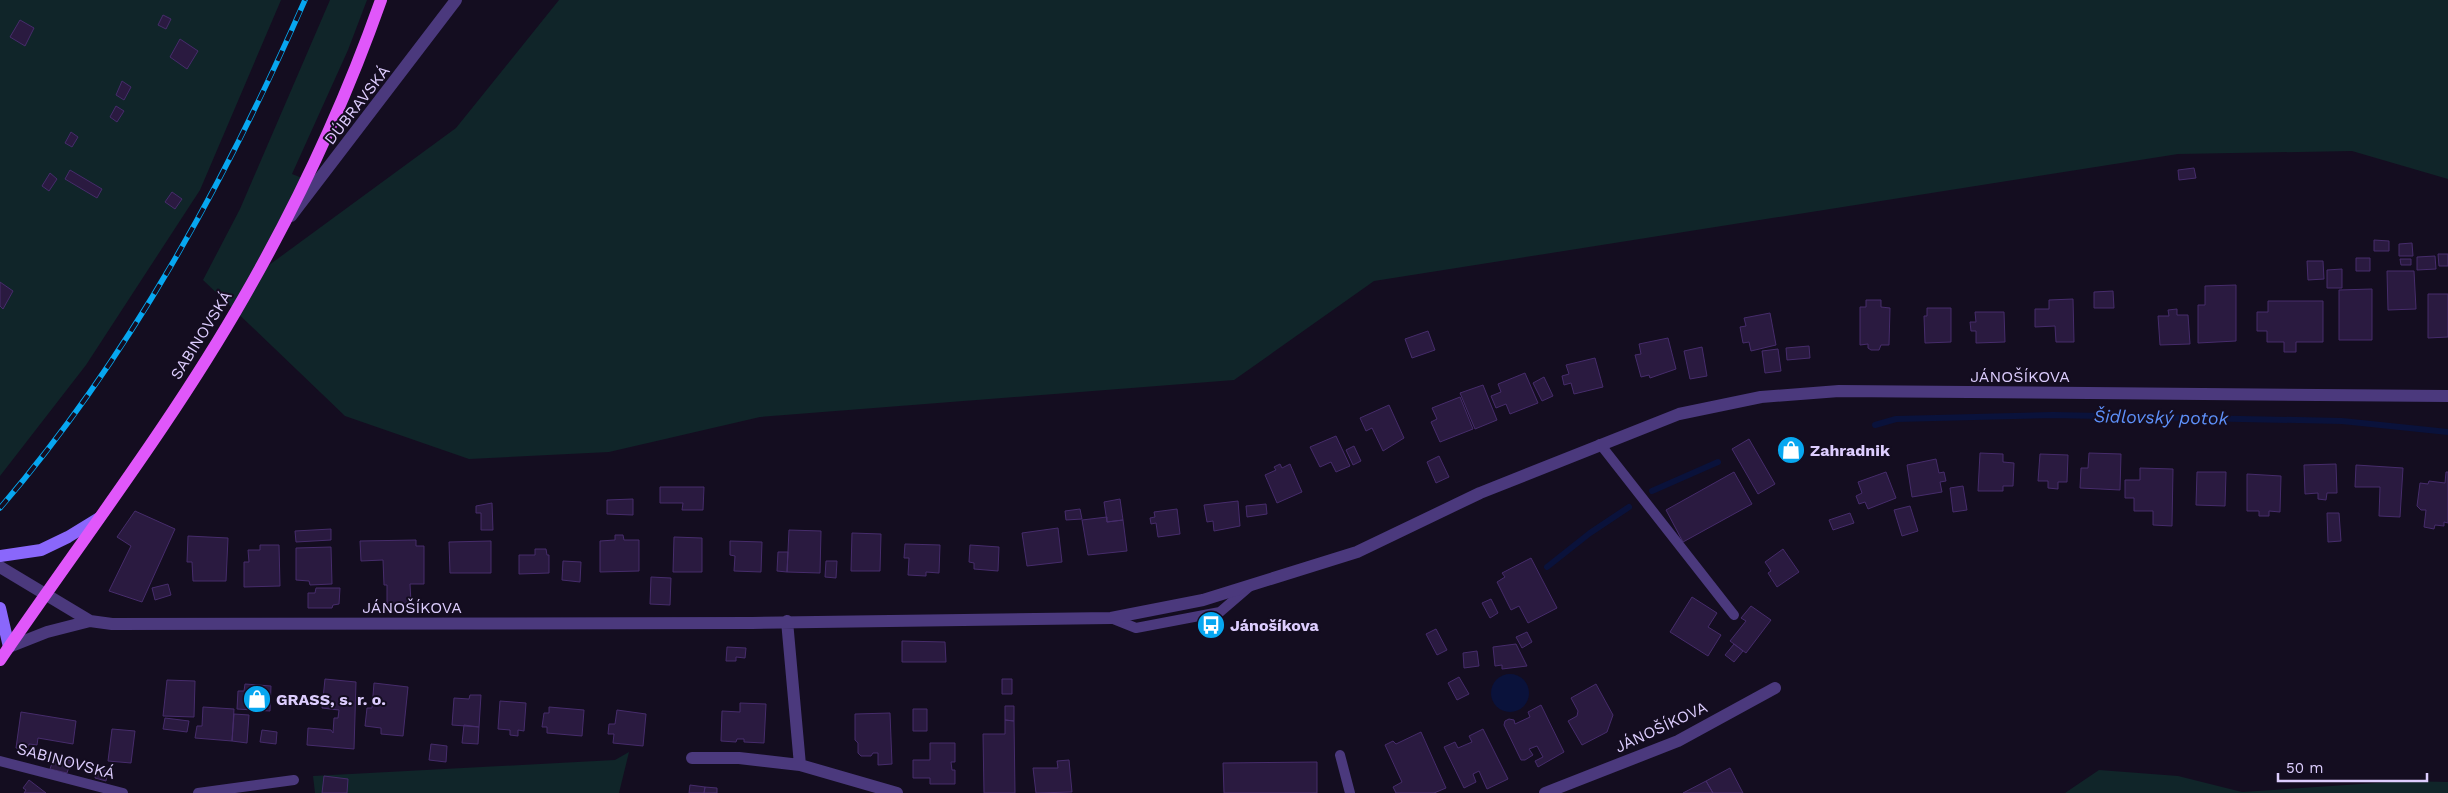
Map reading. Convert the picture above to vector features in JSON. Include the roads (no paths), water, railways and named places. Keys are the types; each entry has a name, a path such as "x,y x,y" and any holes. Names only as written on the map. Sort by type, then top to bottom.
{"main road":[{"name":"SABINOVSKÁ","path":"0,660 99,518 211,351 244,298 282,228 355,68 381,0"}],"street":[{"name":"DÚBRAVSKÁ","path":"282,228 456,0"},
{"name":"JÁNOŠÍKOVA","path":"0,566 90,621 112,624 752,623 787,621 1111,618 1203,600 1357,552 1480,493 1600,444 1679,414 1761,397 1839,391 2448,396"},
{"path":"0,556 41,550 68,537 99,518"},
{"path":"0,608 9,647 47,632 90,621"},
{"path":"787,621 800,765"},
{"name":"JÁNOŠÍKOVA","path":"1545,793 1558,791 1678,741 1775,688"},
{"path":"692,758 739,758 800,765 897,793"}],"lane":[{"path":"1600,444 1734,615"},
{"path":"1340,755 1350,793"},
{"name":"SABINOVSKÁ","path":"0,761 123,793"},
{"path":"198,793 294,780"}],"waterway":[{"name":"Šidlovský potok","path":"1875,425 1896,419 2053,415 2342,421 2448,432"},
{"name":"Šidlovský potok","path":"1652,491 1718,462"},
{"name":"Šidlovský potok","path":"1547,567 1590,533 1629,507"}],"railway":[{"path":"0,508 91,391 171,265 208,200 242,134 305,0"}],"place":[{"name":"Zahradnik","path":"1791,450"},
{"name":"Jánošíkova","path":"1211,625"},
{"name":"GRASS, s. r. o.","path":"257,699"}]}
